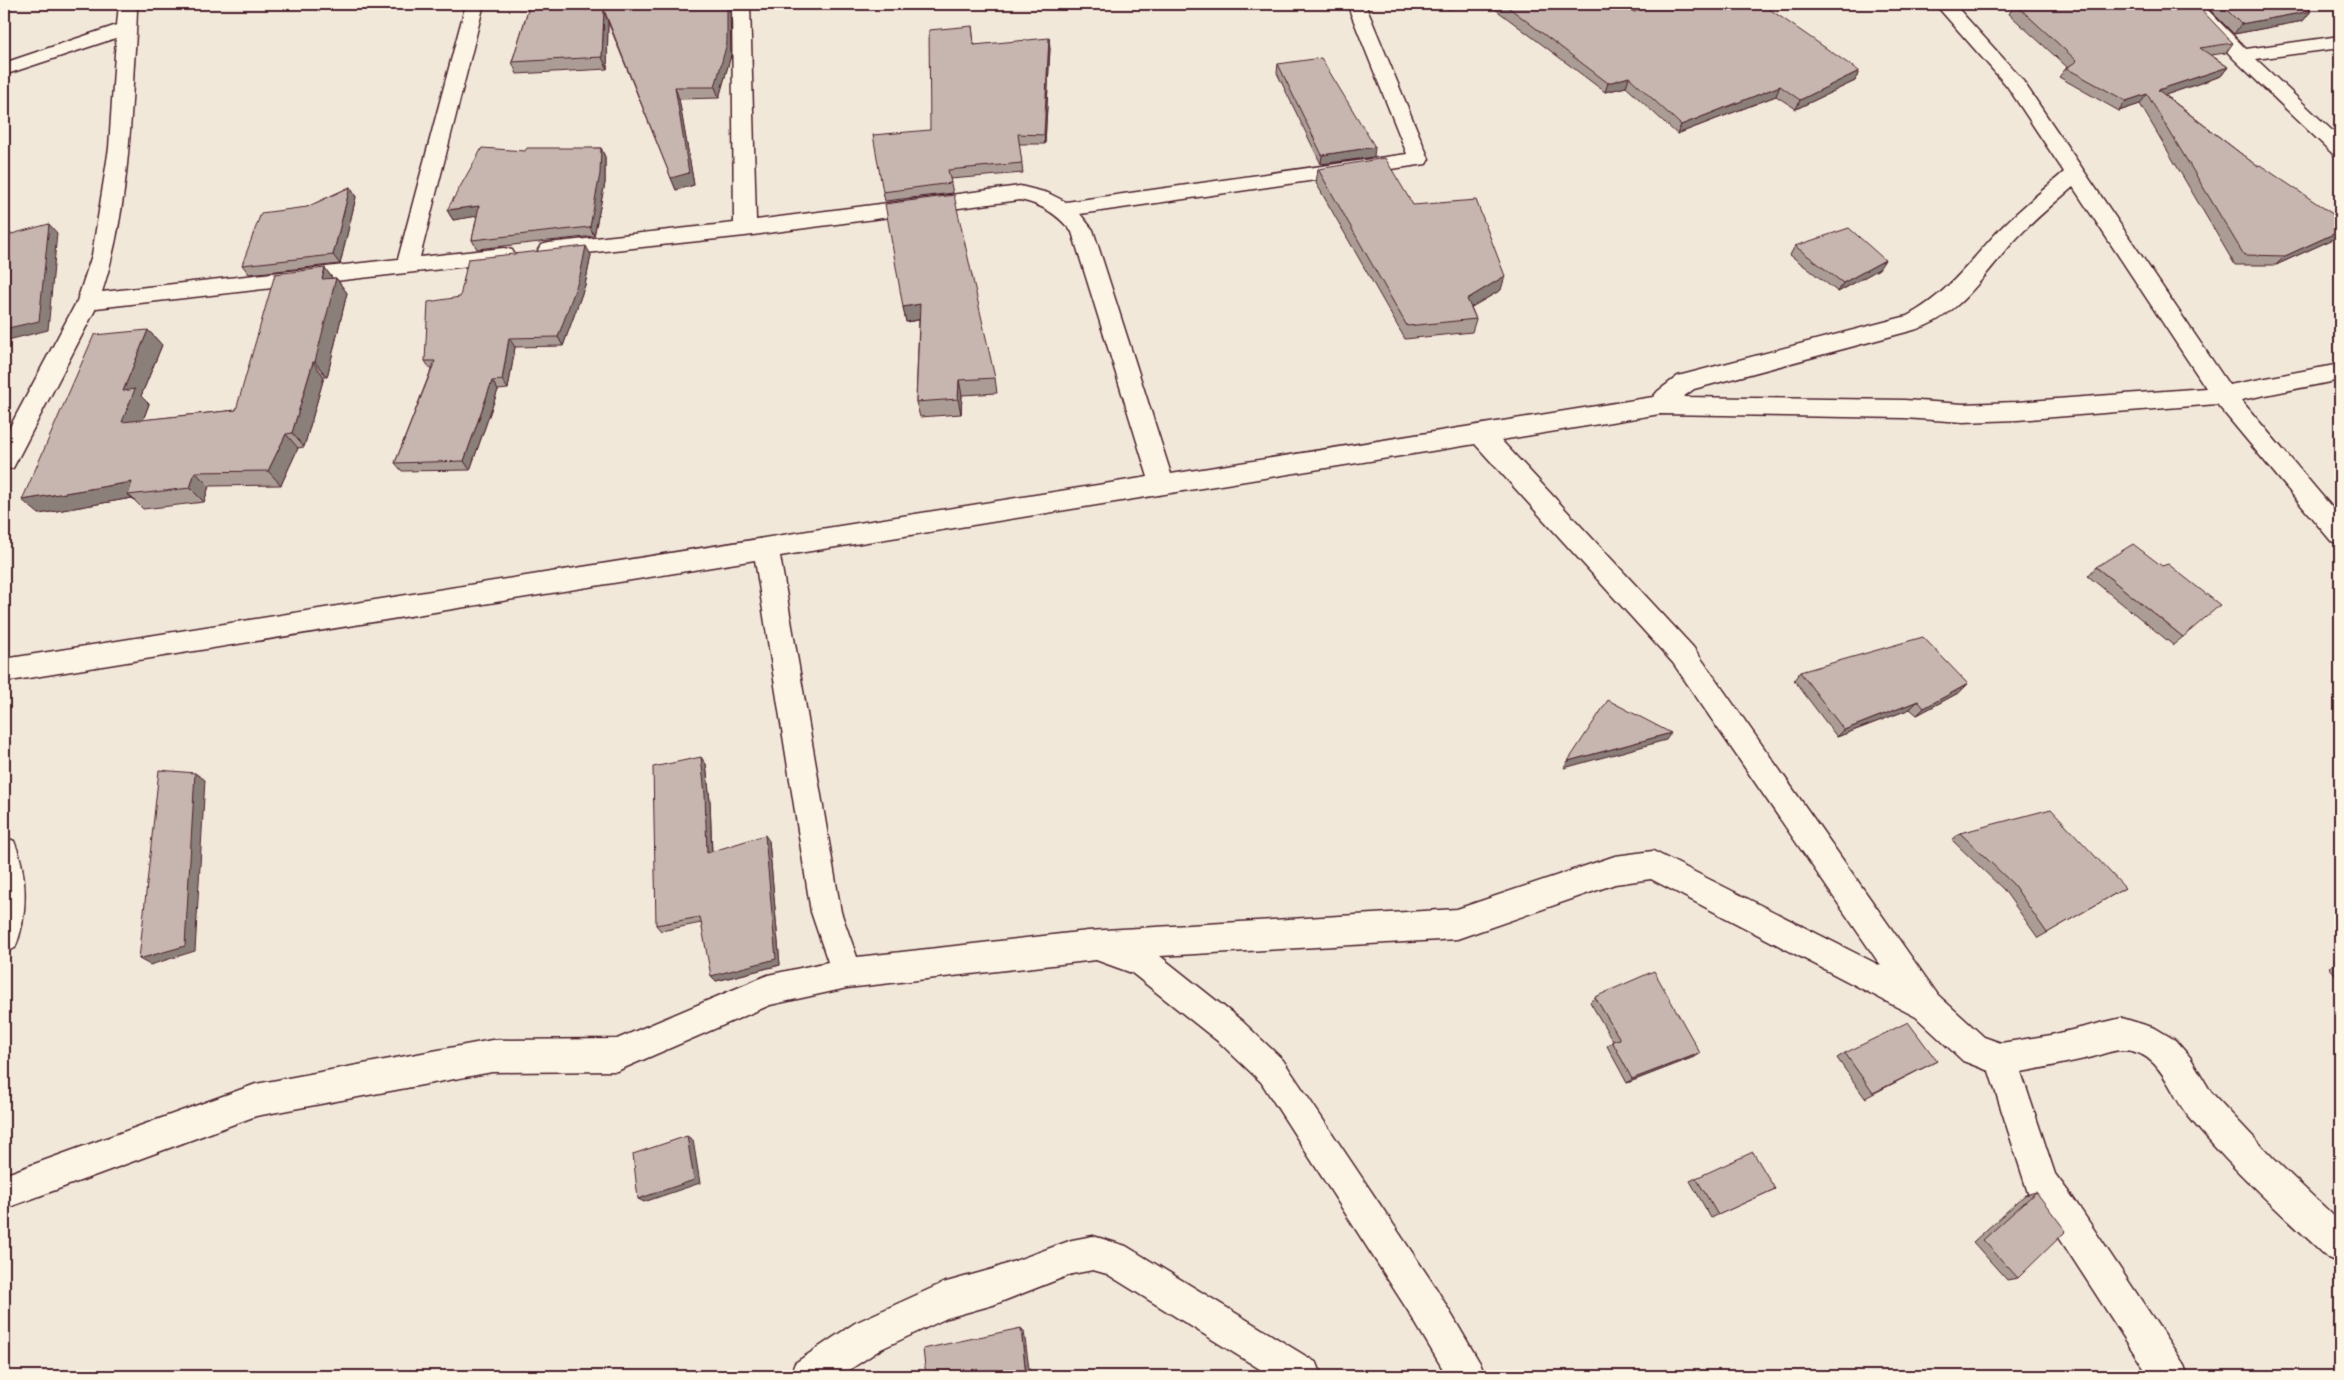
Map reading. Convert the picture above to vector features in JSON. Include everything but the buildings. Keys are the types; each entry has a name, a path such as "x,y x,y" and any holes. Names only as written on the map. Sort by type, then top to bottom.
{"street":[{"path":"4,461 88,301 103,255 119,148 128,4"},
{"path":"407,266 474,4"},
{"path":"741,4 745,229"},
{"path":"1065,209 1420,159 1356,4"},
{"path":"1944,4 2014,82 2223,395 2340,534"},
{"path":"2192,4 2241,55 2340,149"},
{"path":"4,69 127,28"},
{"path":"2241,55 2340,42"},
{"path":"1660,405 1666,397 1686,382 1914,322 1932,314 1952,300 2009,233 2075,174"},
{"path":"88,301 745,229 1020,193 1035,196 1065,209 1082,230 1162,484"},
{"path":"4,670 1660,405 1904,409 1963,413 2017,411 2223,395 2340,372"},
{"path":"1480,433 1683,655 1927,1006 1974,1050 2001,1059 2051,1052 2122,1034 2144,1039 2164,1050 2179,1068 2199,1104 2262,1171 2340,1246"},
{"path":"766,548 826,912 847,973"},
{"path":"4,851 10,894 4,938"},
{"path":"4,1192 256,1100 492,1056 617,1055 768,990 847,973 1088,946 1457,924 1615,870 1653,865 1927,1006"},
{"path":"1088,946 1141,961 1231,1032 1272,1071 1423,1301 1467,1376"},
{"path":"2001,1059 2041,1184 2061,1210 2170,1376"},
{"path":"808,1376 868,1336 943,1301 993,1287 1072,1257 1093,1253 1114,1258 1304,1376"}]}
